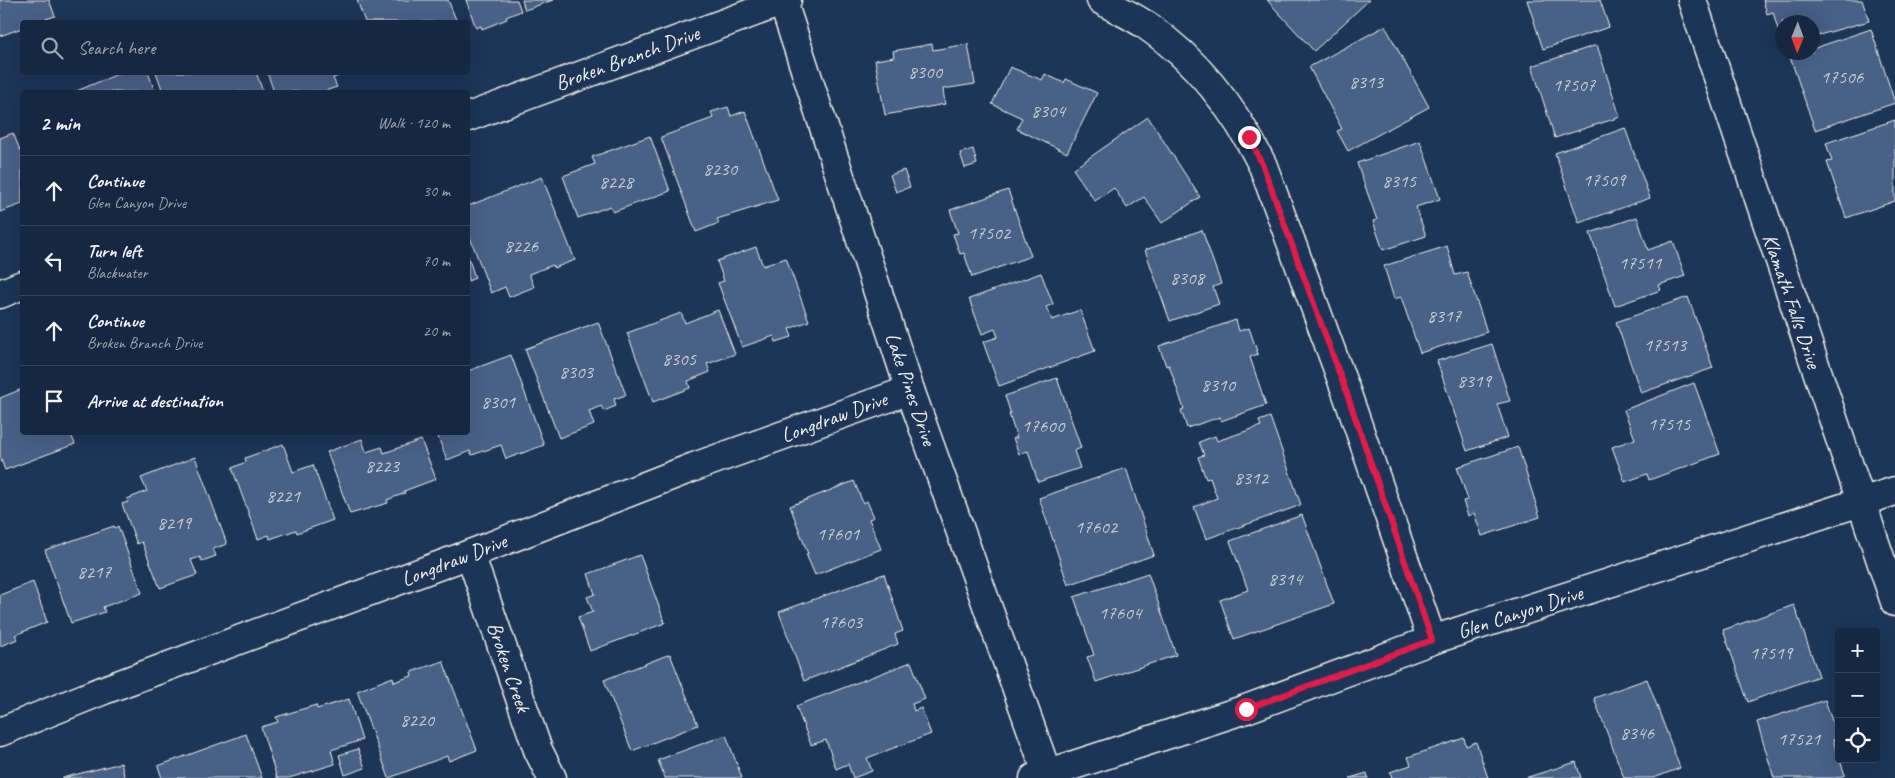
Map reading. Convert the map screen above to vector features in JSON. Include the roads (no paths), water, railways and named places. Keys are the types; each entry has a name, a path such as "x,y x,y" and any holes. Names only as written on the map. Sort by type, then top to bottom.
{"street":[{"path":"1100,0 1146,25 1171,44 1214,87 1249,137 1263,166 1301,269 1432,640"},
{"name":"Klamath Falls Drive","path":"1692,0 1895,602"},
{"name":"Broken Branch Drive","path":"470,117 644,51 785,1"},
{"name":"Lake Pines Drive","path":"785,1 910,390 1040,776"},
{"path":"0,294 20,287"},
{"name":"Longdraw Drive","path":"0,732 104,690 470,554 694,467 910,390"},
{"name":"Glen Canyon Drive","path":"1040,776 1246,709 1432,640 1895,491"},
{"name":"Broken Creek","path":"470,554 538,750 552,778"}]}
